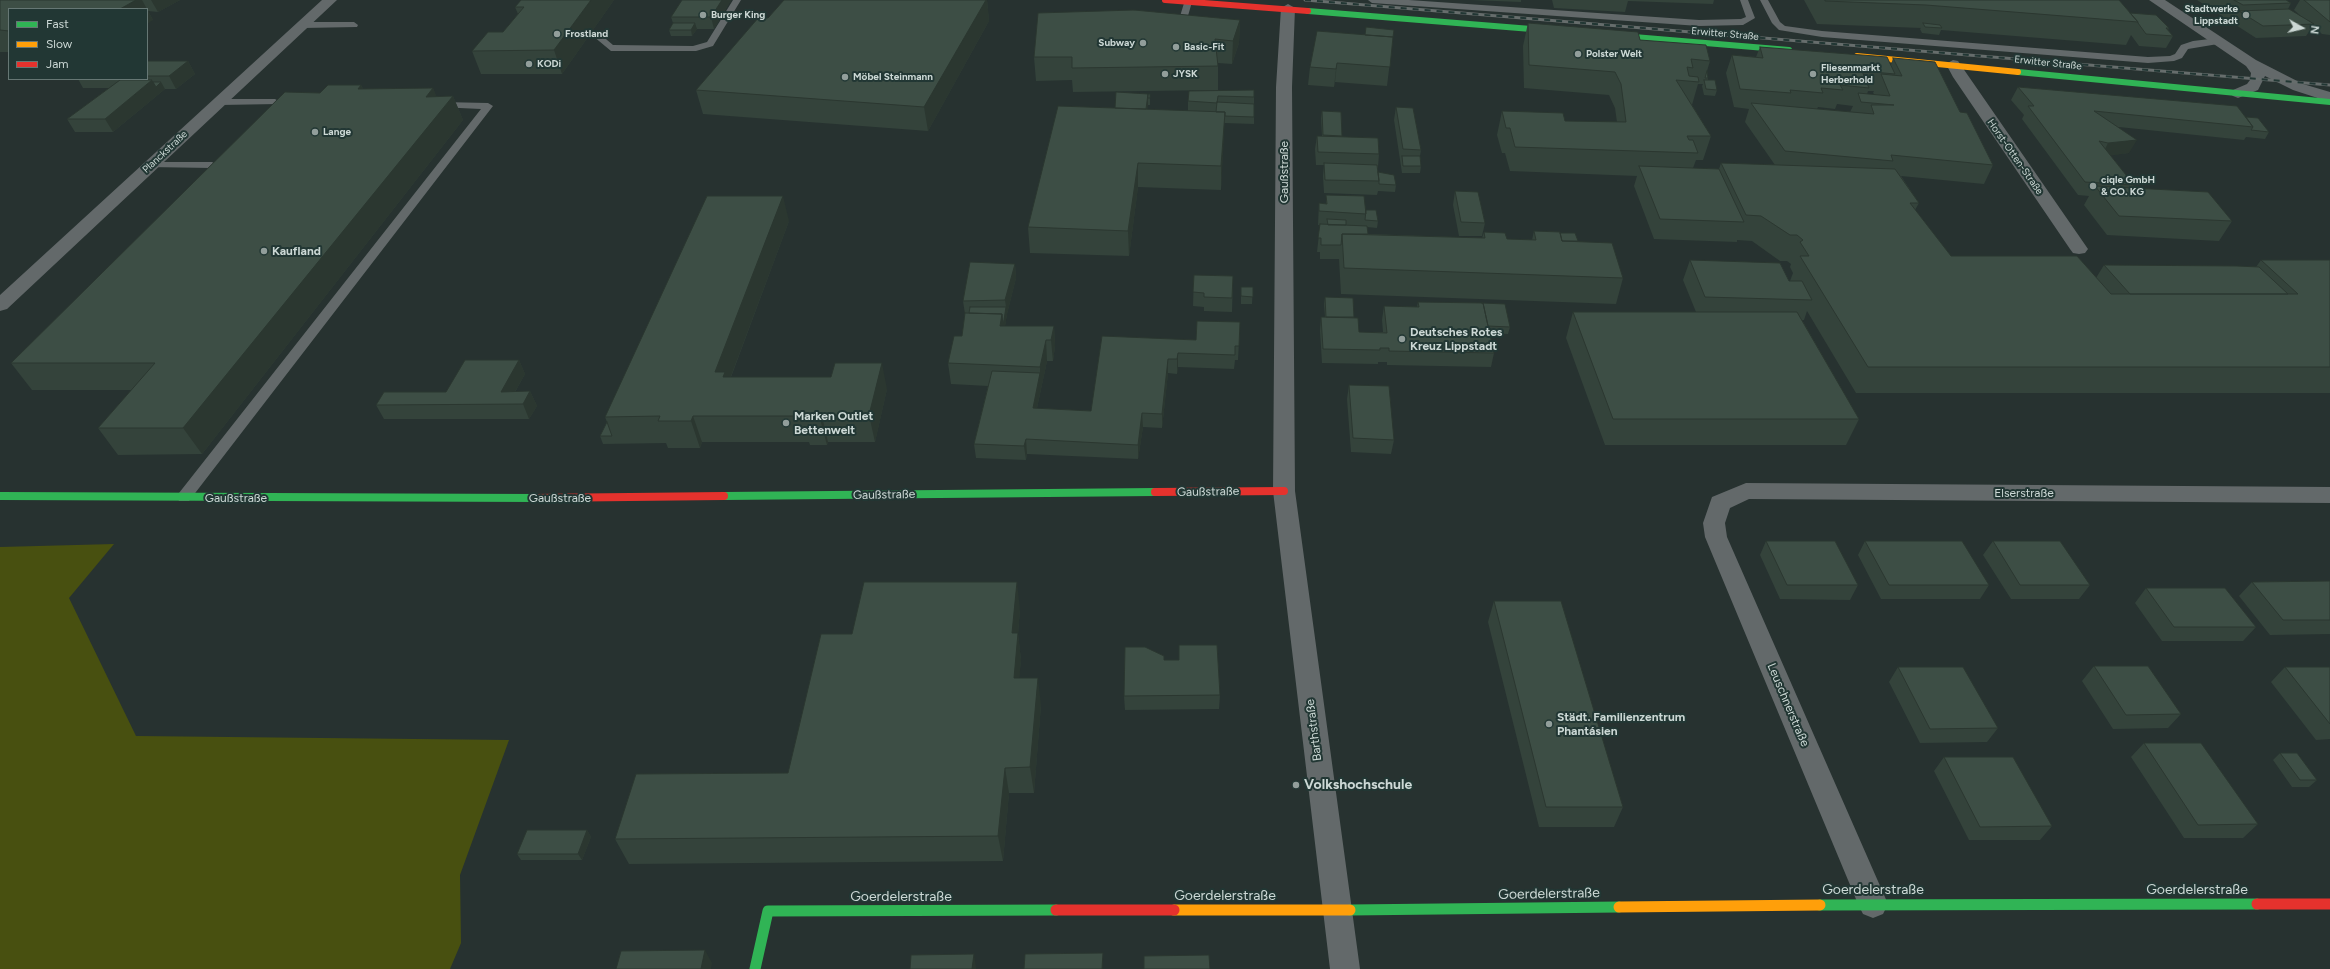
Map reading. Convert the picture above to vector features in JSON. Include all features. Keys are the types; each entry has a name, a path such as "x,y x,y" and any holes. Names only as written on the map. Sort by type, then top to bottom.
{"street":[{"name":"Planckstraße","path":"0,305 330,0"},
{"path":"1164,0 1288,8 1566,32"},
{"path":"2156,0 2251,63 2292,84 2330,97"},
{"name":"Gaußstraße","path":"0,496 559,498 1284,491 1284,87 1288,8"},
{"name":"Erwitter Straße","path":"1597,34 1795,51"},
{"name":"Erwitter Straße","path":"1850,55 2330,102"},
{"path":"2238,93 2253,87 2257,80 2258,73 2251,63"},
{"name":"Horst-Otten-Straße","path":"1953,64 1960,77 2080,249"},
{"name":"Barthstraße","path":"1284,491 1300,605 1321,786 1339,910 1345,969"},
{"name":"Elserstraße","path":"1720,504 1746,491 2330,495"},
{"name":"Leuschnerstraße","path":"1720,504 1714,523 1716,536 1873,904"},
{"name":"Goerdelerstraße","path":"755,969 768,912 1339,910 1873,904 2330,904"}],"lane":[{"path":"597,36 611,48 693,49 710,44 736,0"},
{"path":"1372,0 1699,23 1743,22 1751,18 1744,0"},
{"path":"1764,0 1776,23 1782,28 1822,34 2148,60 2171,59 2179,56 2184,47 2193,44 2218,41"},
{"path":"1181,26 1188,2"},
{"path":"303,25 354,25"},
{"path":"220,102 275,102"},
{"path":"184,497 488,106 441,105"},
{"path":"152,165 212,164"}],"green space":[{"path":"114,544 69,598 136,736 509,740 460,875 461,943 450,969 0,969 0,547"}],"building":[{"path":"0,0 136,0 122,8 8,8 8,31 0,30"},
{"path":"521,0 591,0 554,50 472,51 488,32 503,32 524,7 515,7"},
{"path":"682,0 722,0 711,17 671,17"},
{"name":"Möbel Steinmann","path":"784,0 986,0 924,107 696,90 759,17 768,18"},
{"path":"1825,0 2119,0 2138,22 1926,5"},
{"path":"2234,0 2286,0 2291,3 2243,5"},
{"path":"2304,0 2330,0 2330,22"},
{"path":"2289,9 2314,24 2263,26 2239,11"},
{"path":"1134,10 1240,20 1233,41 1215,39 1218,66 1072,68 1072,57 1034,57 1038,13"},
{"path":"2130,13 2156,15 2169,28 2166,28 2173,36 2146,34"},
{"path":"673,23 695,23 691,30 669,30"},
{"path":"1528,23 1638,32 1640,40 1706,45 1710,61 1691,59 1693,68 1687,67 1689,76 1698,77 1699,82 1676,80 1711,136 1687,136 1689,140 1693,140 1698,153 1515,147 1510,128 1506,128 1502,111 1563,113 1565,121 1626,122 1621,84 1615,72 1529,65"},
{"path":"1923,23 1940,25 1942,28 1925,27"},
{"path":"1366,27 1394,30 1393,37 1365,35"},
{"path":"1317,31 1393,37 1390,67 1337,63 1336,69 1310,67"},
{"path":"1760,47 1887,57 1895,74 1862,71 1869,88 1840,85 1843,90 1821,88 1823,93 1790,90 1791,93 1740,89 1732,55 1763,58"},
{"path":"1893,58 1935,62 1960,112 1967,113 1993,165 1891,155 1893,161 1785,151 1751,103 1874,114 1871,105 1894,105 1861,102 1858,93 1890,96 1881,74 1902,76"},
{"path":"148,61 188,61 169,76 148,76"},
{"path":"1707,71 1708,78 1705,78"},
{"path":"120,80 152,80 105,119 67,119"},
{"path":"1704,80 1715,80 1717,90 1706,89"},
{"path":"153,82 161,82 156,87"},
{"name":"Kaufland","path":"328,85 361,85 358,89 433,88 426,97 453,96 183,428 98,428 155,363 11,363 285,92 320,93"},
{"path":"2018,87 2237,106 2253,127 2094,111 2137,140 2108,143 2099,141 2134,185 2085,182 2028,106 2034,106"},
{"path":"1254,90 1254,97 1218,96 1217,103 1188,101 1189,91"},
{"path":"1116,92 1148,94 1146,109 1115,108"},
{"path":"1217,102 1254,104 1254,117 1225,116 1225,112 1216,112"},
{"path":"1058,106 1225,112 1221,166 1138,163 1128,231 1028,227"},
{"path":"1396,107 1413,108 1421,150 1403,149"},
{"path":"1322,111 1341,112 1342,136 1323,135"},
{"path":"2246,117 2258,118 2269,132 2251,130 2253,127"},
{"path":"1317,136 1378,138 1379,154 1318,152"},
{"path":"1402,156 1420,156 1421,166 1403,166"},
{"path":"1324,163 1377,165 1379,181 1325,180"},
{"path":"1721,163 1895,169 1919,203 1910,203 1951,256 2077,256 2111,294 2298,294 2261,260 2330,260 2330,367 1868,367 1800,256 1809,256 1800,242 1803,240 1797,235 1790,235 1761,216 1746,215"},
{"path":"1639,166 1719,169 1744,222 1660,219"},
{"path":"1378,172 1394,175 1396,185 1379,184"},
{"path":"2095,186 2208,192 2232,221 2119,216"},
{"path":"1455,191 1478,192 1485,223 1461,222"},
{"path":"1326,195 1364,196 1366,214 1319,211 1319,203 1327,204"},
{"path":"707,196 783,196 715,372 725,372 723,377 831,377 835,363 882,363 869,415 822,416 820,419 803,419 804,416 693,416 691,421 658,421 660,416 605,417"},
{"path":"1366,210 1376,210 1378,221 1365,220"},
{"path":"1327,219 1346,220 1346,225 1328,225"},
{"path":"1320,224 1367,226 1368,234 1342,234 1341,245 1321,245 1321,238 1318,238"},
{"path":"1534,231 1560,232 1562,241 1612,243 1623,278 1344,268 1342,234 1485,238 1484,232 1505,233 1507,239 1536,240"},
{"path":"1560,233 1575,233 1578,241 1562,241"},
{"path":"1690,260 1780,263 1789,281 1802,281 1812,300 1705,297"},
{"path":"970,262 1015,264 1005,300 963,301"},
{"path":"2104,265 2259,267 2288,294 2130,294"},
{"path":"1194,275 1233,276 1232,298 1204,297 1204,293 1193,292"},
{"path":"1241,287 1253,287 1253,297 1241,296"},
{"path":"1325,297 1353,298 1354,317 1326,317"},
{"path":"1418,302 1483,303 1494,353 1389,351 1389,348 1380,348 1380,350 1323,349 1321,317 1358,318 1359,332 1387,333 1384,306 1419,307"},
{"path":"1483,303 1505,304 1510,327 1488,326"},
{"path":"970,307 1006,307 1003,326 1002,314 969,313"},
{"path":"1573,312 1797,312 1859,419 1613,419"},
{"path":"965,313 1002,314 1000,326 1054,326 1051,340 1046,340 1040,367 948,363 954,336 962,336"},
{"path":"1197,321 1240,322 1239,346 1235,346 1235,355 1178,353 1177,359 1168,359 1162,414 1142,413 1138,445 1026,439 1024,446 974,444 992,371 1040,373 1033,408 1091,411 1102,336 1196,340"},
{"path":"465,360 519,360 501,392 530,391 523,404 376,405 384,392 446,392"},
{"path":"1349,385 1389,386 1394,440 1353,438"},
{"path":"607,422 612,436 600,436"},
{"path":"1766,541 1835,541 1858,585 1787,585"},
{"path":"1865,541 1962,541 1989,585 1889,585"},
{"path":"1993,541 2060,541 2090,585 2020,585"},
{"path":"2330,581 2330,620 2283,620 2252,582"},
{"path":"864,582 1017,582 1012,633 1018,633 1014,678 1038,678 1030,767 1005,768 998,836 615,839 636,774 788,773 821,634 852,634"},
{"path":"2146,588 2225,588 2256,627 2174,627"},
{"name":"Städt. Familienzentrum Phantásien","path":"1494,601 1561,601 1623,807 1546,807"},
{"path":"1179,645 1217,645 1220,695 1124,696 1125,647 1145,647 1164,656 1164,660 1179,660"},
{"path":"2094,666 2148,666 2181,714 2126,715"},
{"path":"1898,667 1963,667 1998,728 1930,729"},
{"path":"2285,667 2330,667 2330,724"},
{"path":"2144,743 2201,743 2258,824 2198,825"},
{"path":"2280,753 2297,753 2317,780 2300,780"},
{"path":"1944,757 2013,757 2052,826 1980,827"},
{"path":"527,830 587,830 578,854 517,854"},
{"path":"705,950 701,969 616,969 621,951"},
{"path":"1103,953 1102,969 1024,969 1025,954"},
{"path":"974,954 972,969 910,969 911,955"},
{"path":"1209,955 1210,969 1144,969 1144,956"}],"railway":[{"path":"1305,0 2330,85"}],"traffic: fast":[{"path":"1308,11 1556,31"},
{"path":"1610,35 1789,50"},
{"path":"2018,72 2330,102"},
{"path":"724,496 1155,492"},
{"path":"0,496 536,498"},
{"path":"1820,905 2257,904"},
{"path":"1350,910 1619,907"},
{"path":"755,969 768,911 1056,910"}],"traffic: slow":[{"path":"1857,56 2018,72"},
{"path":"1619,907 1820,905"},
{"path":"1174,910 1350,910"}],"traffic: jam":[{"path":"1165,0 1308,11"},
{"path":"1155,492 1284,491"},
{"path":"536,498 724,496"},
{"path":"2257,904 2330,904"},
{"path":"1056,910 1174,910"}],"place":[{"name":"Burger King","path":"703,15"},
{"name":"Stadtwerke Lippstadt","path":"2246,15"},
{"name":"Frostland","path":"557,34"},
{"name":"Subway","path":"1143,43"},
{"name":"Basic-Fit","path":"1176,47"},
{"name":"Polster Welt","path":"1578,54"},
{"name":"KODi","path":"529,64"},
{"name":"JYSK","path":"1165,74"},
{"name":"Fliesenmarkt Herberhold","path":"1813,74"},
{"name":"Möbel Steinmann","path":"845,77"},
{"name":"Lange","path":"315,132"},
{"name":"ciqle GmbH & CO. KG","path":"2093,186"},
{"name":"Kaufland","path":"264,251"},
{"name":"Deutsches Rotes Kreuz Lippstadt","path":"1402,339"},
{"name":"Marken Outlet Bettenwelt","path":"786,423"},
{"name":"Städt. Familienzentrum Phantásien","path":"1549,724"},
{"name":"Volkshochschule","path":"1296,785"}]}
